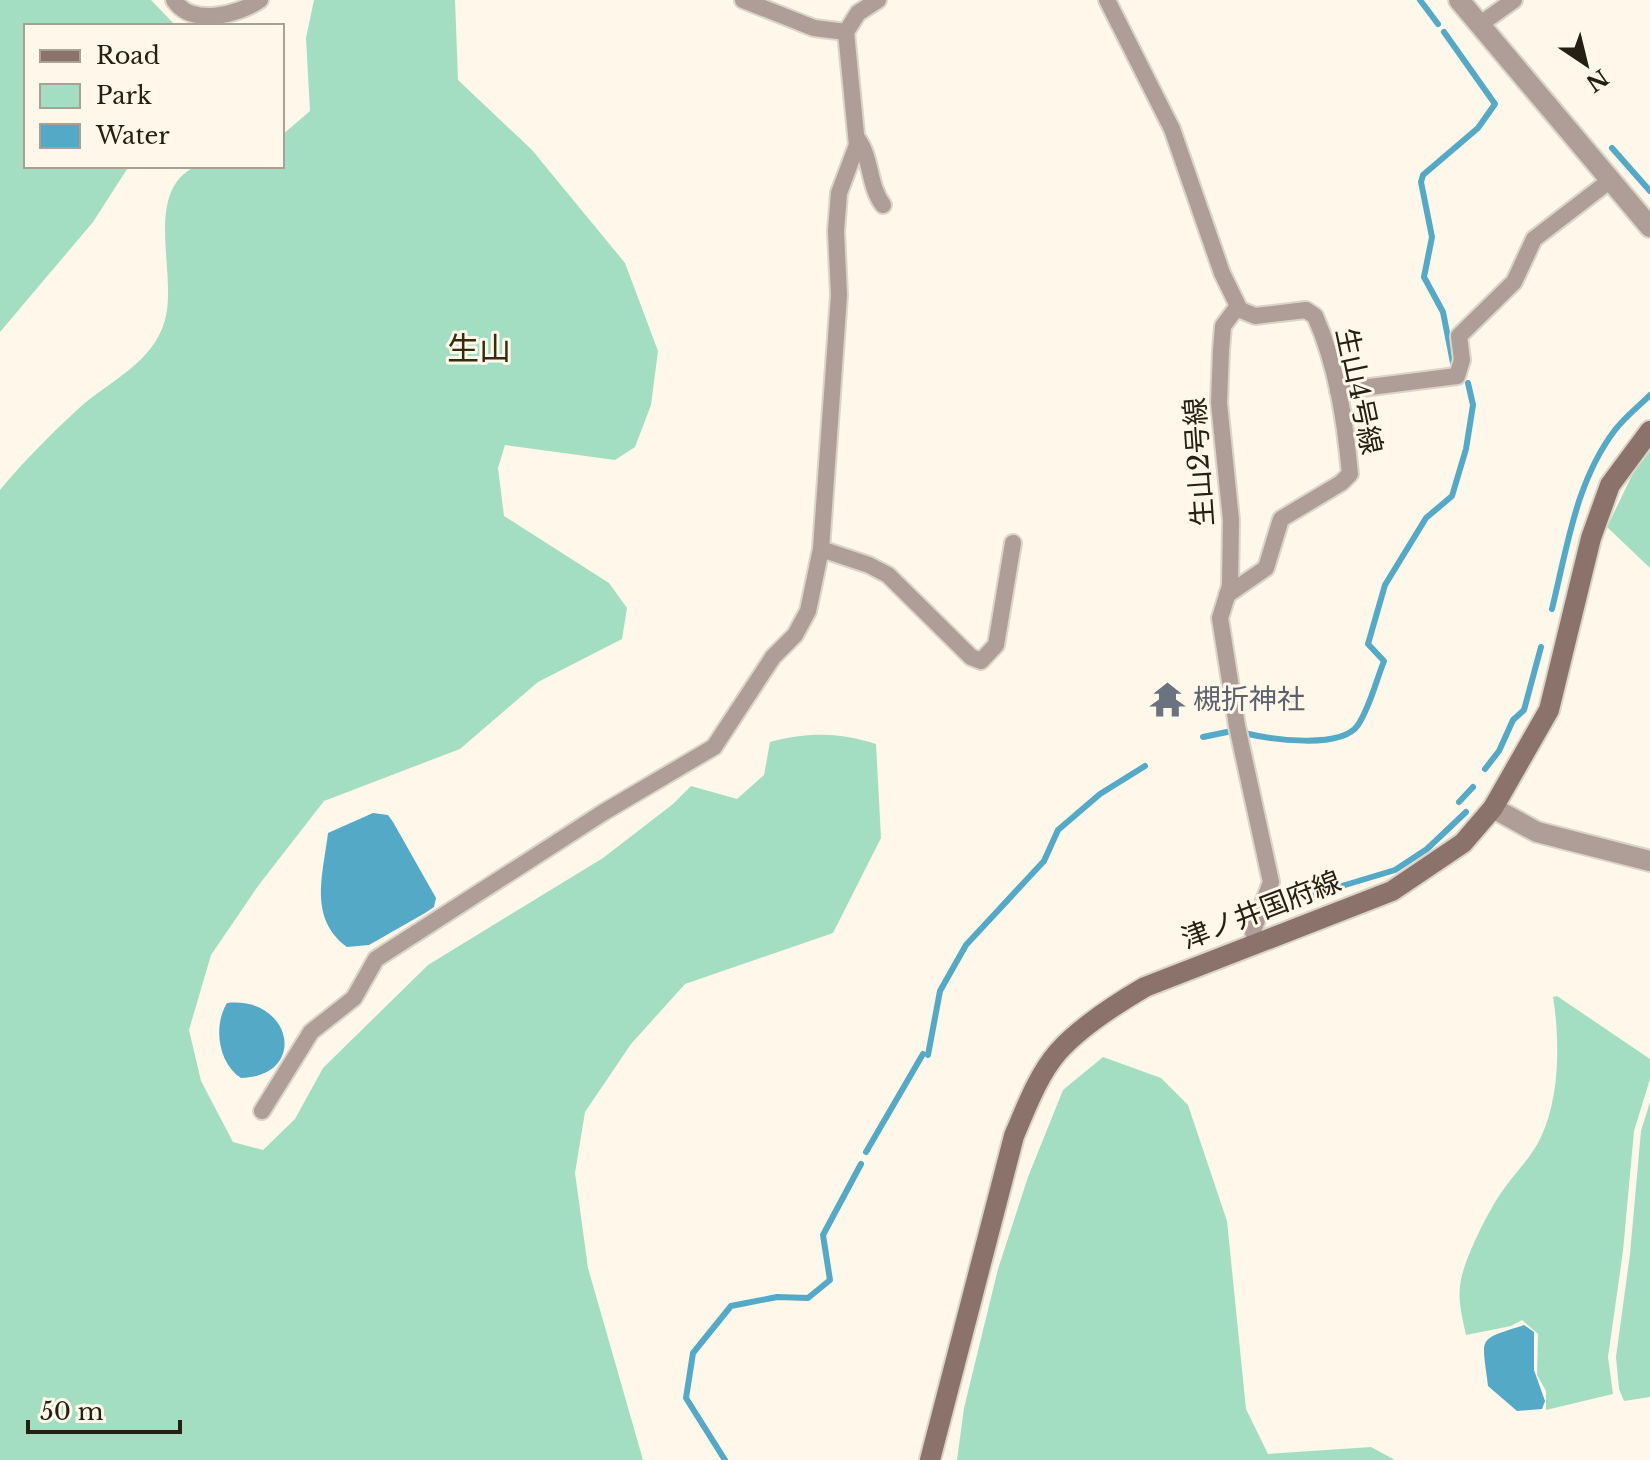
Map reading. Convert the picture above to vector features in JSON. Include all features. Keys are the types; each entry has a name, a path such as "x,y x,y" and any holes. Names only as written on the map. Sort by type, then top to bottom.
{"main road":[{"name":"津ノ井国府線","path":"930,1460 1014,1136 1033,1094 1058,1052 1114,1005 1145,987 1392,891 1463,843 1493,808 1549,710 1591,538 1610,485 1650,431"}],"street":[{"path":"174,0 180,10 201,16 249,8 260,0"},
{"path":"743,0 814,28 846,32"},
{"path":"262,1111 311,1032 354,998 376,959 604,812 714,747 773,657 795,635 808,611 821,549 839,295 836,231 839,193 854,157 856,137 846,32 858,13 878,0"},
{"path":"1107,0 1172,129 1236,308"},
{"path":"1459,0 1608,182 1650,227"},
{"path":"1479,25 1514,0"},
{"path":"856,137 865,149 875,195 883,205"},
{"path":"1338,391 1457,376 1462,360 1459,336 1514,282 1534,239 1608,182"},
{"name":"生山4号線","path":"1227,595 1266,568 1281,519 1341,483 1350,474 1338,391 1315,316 1306,310 1255,316 1236,308"},
{"name":"生山2号線","path":"1236,308 1223,326 1219,403 1231,520 1227,595 1220,618 1237,726 1271,882 1253,931 1255,943"},
{"path":"821,549 869,565 888,575 971,657 981,661 996,645 1013,543"},
{"path":"1493,808 1537,832 1650,861"}],"green space":[{"path":"0,0 151,0 174,24 24,24 24,168 128,168 93,222 0,332"},
{"path":"314,0 455,0 458,80 532,150 625,263 658,351 651,405 635,447 615,460 505,445 498,468 504,516 609,583 627,608 622,639 538,682 460,749 324,801 258,886 211,955 189,1030 201,1081 233,1142 263,1150 295,1119 323,1068 428,965 603,858 673,804 691,786 737,799 764,775 770,742 810,735 836,735 876,744 881,838 833,933 685,984 631,1044 585,1112 575,1173 588,1268 643,1460 0,1460 0,490 77,410 151,349 165,320 168,301 166,214 170,194 180,178 193,168 284,168 284,133 310,111 306,38"},
{"path":"1650,450 1650,568 1607,527 1637,465"},
{"path":"1557,996 1650,1059 1650,1079 1634,1131 1623,1251 1608,1357 1613,1394 1546,1410 1546,1391 1537,1375 1538,1334 1522,1320 1511,1326 1466,1335 1460,1294 1463,1270 1479,1232 1500,1195 1541,1137 1547,1121 1557,1068 1553,997"},
{"path":"1103,1057 1161,1078 1188,1105 1227,1221 1246,1409 1268,1454 1371,1447 1395,1460 957,1460 964,1408 998,1269 1028,1177 1063,1090"},
{"path":"1650,1102 1650,1397 1624,1401 1619,1389 1616,1357 1630,1254 1641,1131"}],"water":[{"path":"373,813 388,815 436,898 434,907 369,945 347,947 327,923 323,909 321,895 328,833"},
{"path":"227,1003 249,1004 266,1011 278,1023 284,1037 284,1052 277,1064 263,1074 241,1078 227,1063 219,1033"},
{"path":"1524,1325 1534,1332 1534,1370 1545,1401 1542,1409 1517,1411 1488,1386 1484,1349 1490,1338"}],"waterway":[{"path":"1420,0 1438,24"},
{"path":"1444,32 1495,104 1478,128 1423,175 1421,182 1432,237 1424,277 1443,312 1453,363"},
{"path":"1612,148 1650,191"},
{"path":"1244,733 1287,740 1321,740 1337,738 1358,725 1384,661 1368,644 1385,585 1426,518 1452,496 1466,449 1473,405 1468,383"},
{"path":"1552,609 1574,516 1591,471 1615,430 1650,395"},
{"path":"1485,769 1499,751 1513,720 1524,710 1541,647"},
{"path":"1203,737 1232,731"},
{"path":"928,1055 940,991 966,945 1044,861 1058,830 1100,794 1145,766"},
{"path":"1459,802 1473,787"},
{"path":"1272,907 1395,870 1427,849 1466,812"},
{"path":"866,1152 923,1054"},
{"path":"725,1460 686,1398 693,1353 731,1306 777,1297 808,1298 830,1280 823,1235 861,1164"}],"place":[{"name":"槻折神社","path":"1167,699"}],"district":[{"name":"生山","path":"479,349"}]}
